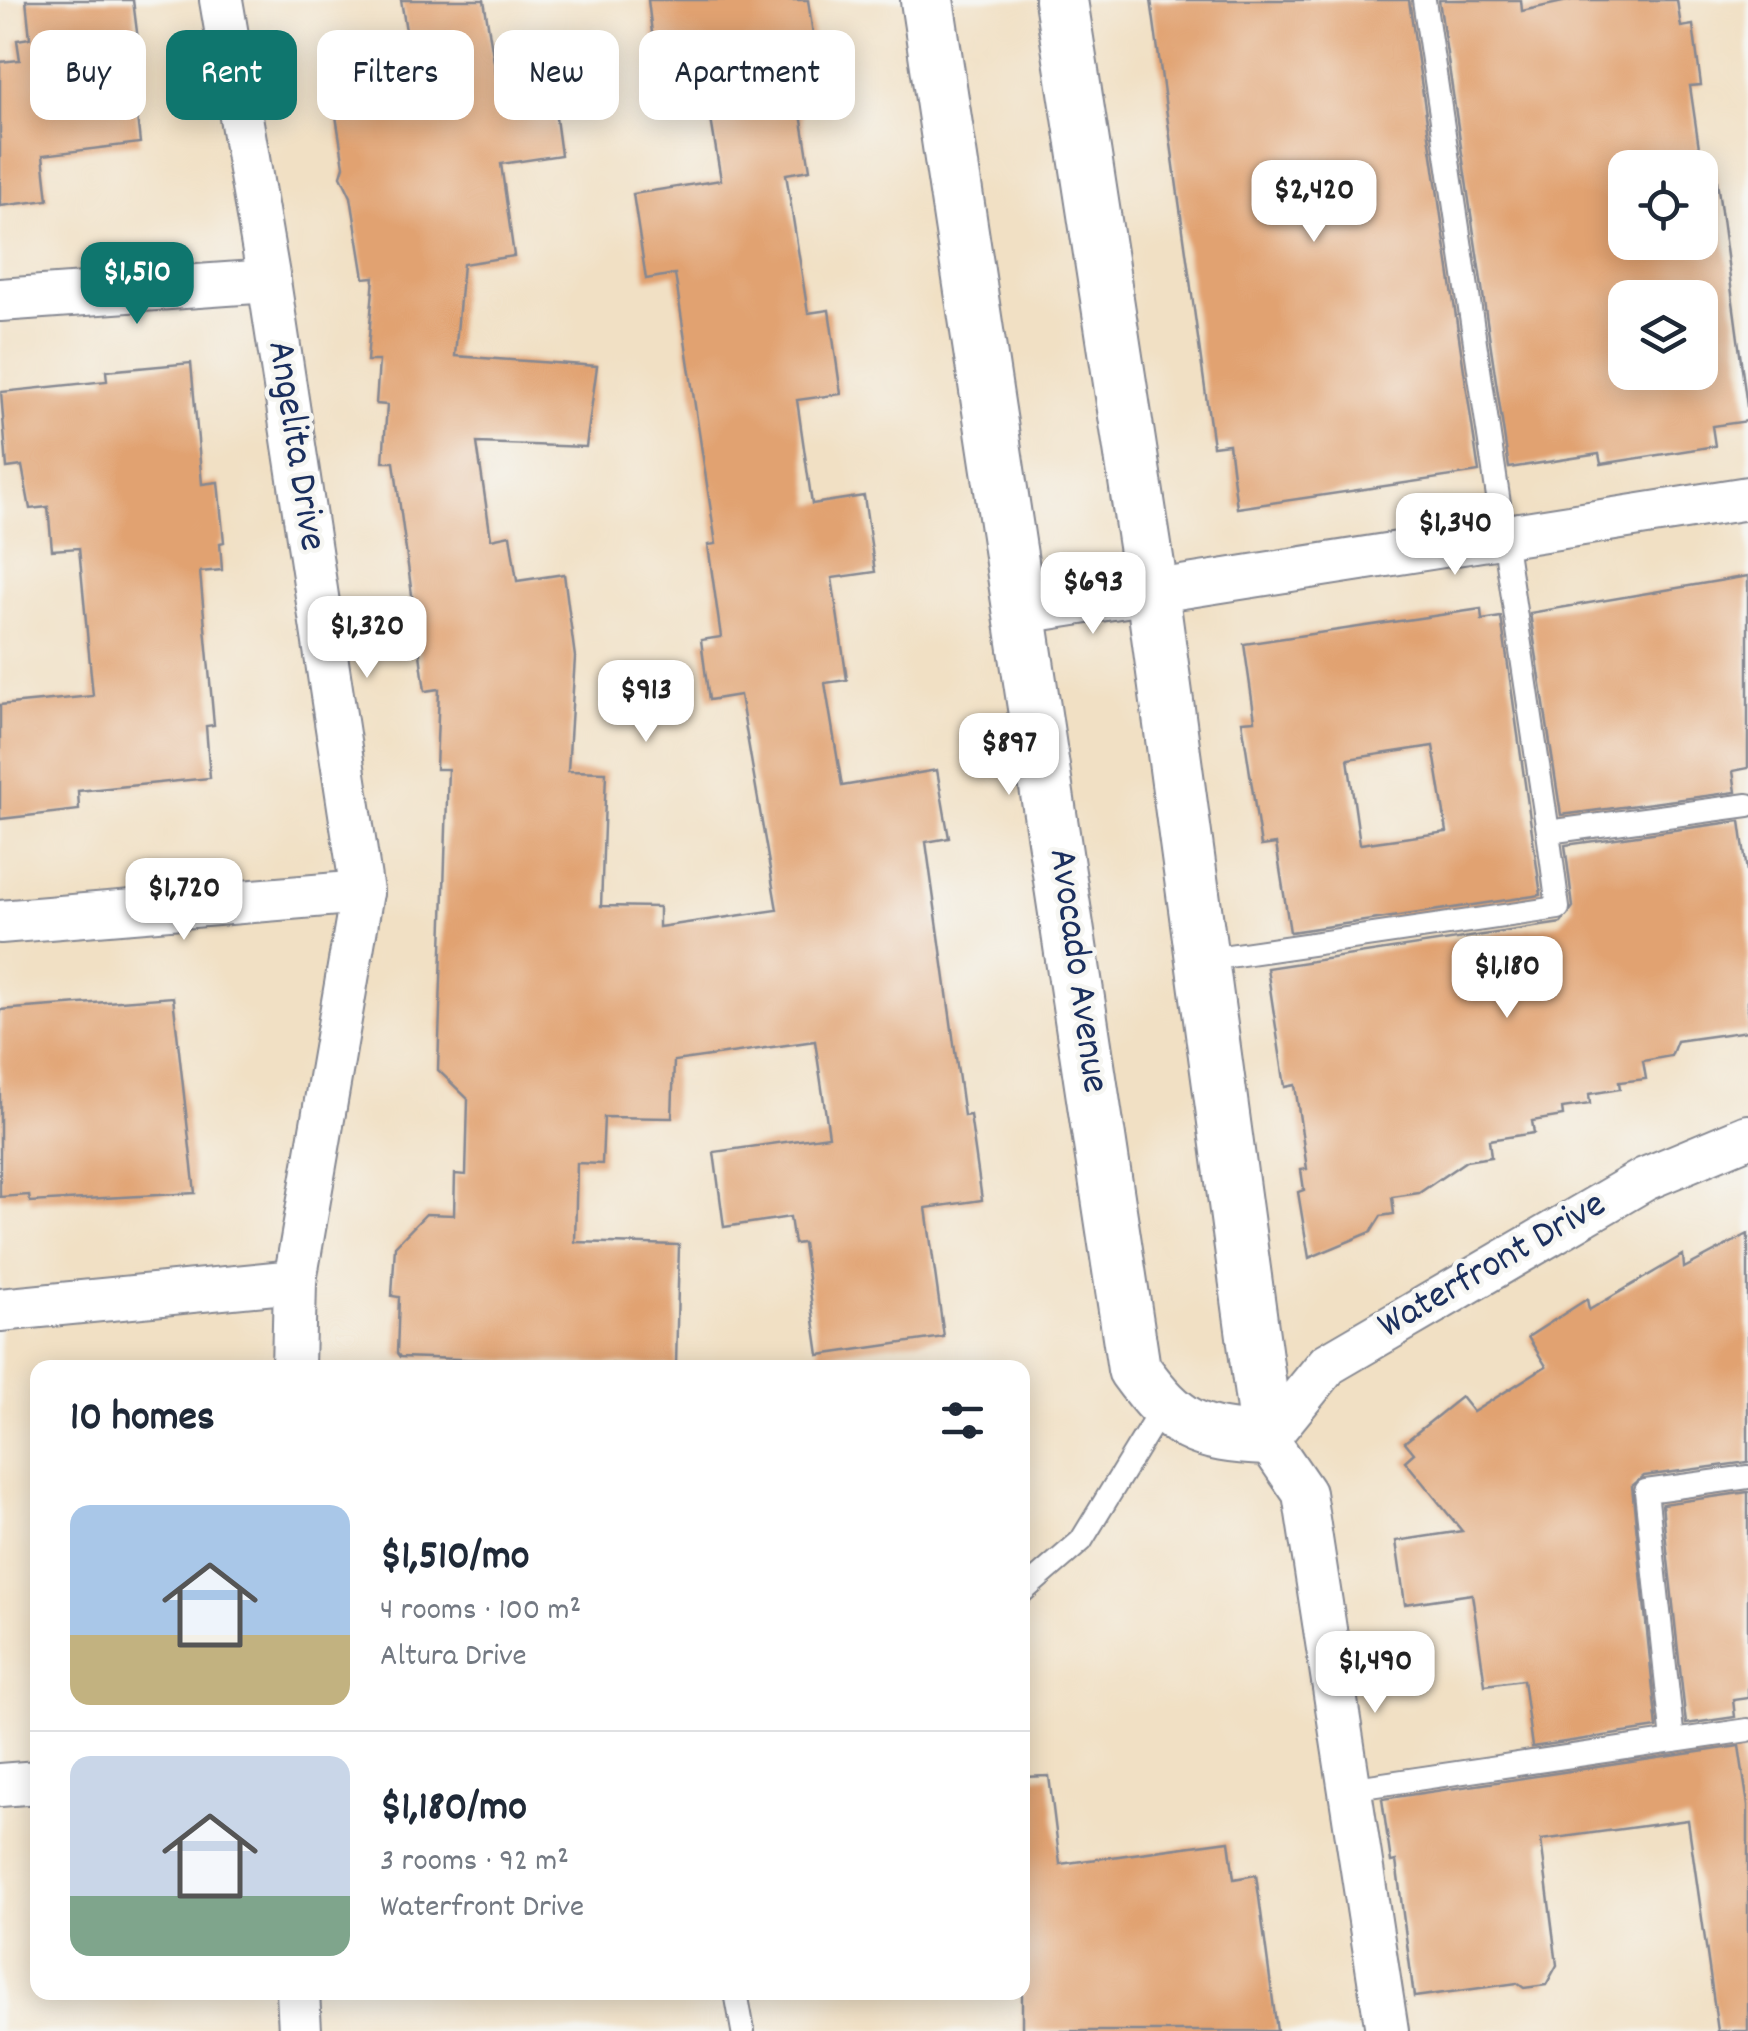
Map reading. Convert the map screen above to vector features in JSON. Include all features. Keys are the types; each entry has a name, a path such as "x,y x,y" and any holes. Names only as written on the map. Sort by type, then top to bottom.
{"street":[{"name":"Angelita Drive","path":"221,0 269,281 362,892 294,1281 293,1360"},
{"name":"Avocado Avenue","path":"927,0 1023,612 1134,1369 1162,1408 1216,1437 1267,1439"},
{"path":"1061,0 1152,591 1267,1439 1304,1492 1387,2031"},
{"path":"0,300 269,281"},
{"path":"1023,612 1748,498"},
{"path":"0,922 362,892"},
{"name":"Waterfront Drive","path":"1267,1439 1328,1364 1645,1179 1748,1136"},
{"path":"0,1310 294,1281"},
{"path":"0,1785 30,1783"},
{"path":"298,2000 300,2031"}],"lane":[{"path":"1201,960 1558,908 1424,0"},
{"path":"1548,832 1748,805"},
{"path":"1030,1585 1081,1541 1162,1408"},
{"path":"1674,1741 1646,1491 1748,1477"},
{"path":"1349,1788 1748,1730"},
{"path":"737,2000 743,2031"}],"building":[{"path":"26,0 133,0 137,30 30,30 30,38"},
{"path":"401,0 484,0 494,62 494,120 556,120 561,155 501,164 514,256 463,264 455,356 597,366 586,447 477,443 491,539 510,535 517,581 564,574 575,657 568,771 606,772 601,906 659,907 659,927 777,910 740,695 709,700 701,640 721,637 708,545 716,544 675,274 646,279 633,194 721,180 711,120 802,120 810,170 786,174 808,313 829,310 841,394 797,400 812,504 864,496 875,572 832,578 847,680 825,683 842,786 937,770 949,838 926,842 964,1116 970,1115 982,1200 926,1208 944,1337 819,1355 803,1243 794,1244 790,1217 724,1227 714,1152 829,1136 815,1041 674,1061 672,1118 604,1117 602,1164 577,1163 575,1242 679,1245 676,1360 492,1360 400,1357 397,1353 399,1297 392,1296 395,1246 426,1214 454,1215 455,1174 466,1175 468,1099 438,1070 448,769 436,769 439,689 425,691 394,462 383,462 387,405 376,404 379,361 367,361 374,277 364,278 351,197 341,176 344,166 337,120 474,120 474,30 406,30"},
{"path":"648,0 808,0 812,30 652,30"},
{"path":"1151,0 1409,0 1479,472 1237,508 1229,444 1213,446"},
{"path":"1439,0 1521,0 1522,11 1572,0 1677,0 1681,27 1693,25 1701,85 1690,86 1699,150 1608,150 1608,260 1718,260 1718,189 1748,421 1712,426 1715,446 1601,464 1599,454 1509,468"},
{"path":"30,38 30,120 137,120 140,143 43,155 48,200 0,206 0,62 20,60 17,40"},
{"path":"191,363 202,484 218,482 224,542 220,543 222,570 200,572 214,725 206,726 210,778 78,791 79,810 0,819 0,705 93,696 79,548 52,550 48,507 30,509 22,466 7,468 1,392 107,381 106,371"},
{"path":"1748,576 1748,768 1733,771 1736,792 1561,815 1530,613"},
{"path":"1481,609 1482,620 1501,617 1541,895 1290,932 1276,844 1261,846 1242,721 1255,720 1244,644","holes":["1433,746 1447,832 1360,844 1348,759"]},
{"path":"1740,821 1748,879 1748,1031 1677,1041 1671,1056 1643,1061 1646,1079 1619,1082 1620,1089 1589,1094 1590,1104 1562,1108 1563,1116 1532,1121 1534,1133 1489,1140 1491,1157 1466,1161 1419,1193 1392,1197 1394,1214 1381,1216 1371,1232 1309,1258 1298,1192 1304,1190 1301,1170 1307,1169 1295,1085 1285,1087 1267,968 1561,923 1573,907 1565,845"},
{"path":"173,997 195,1193 30,1202 29,1195 0,1197 0,1010"},
{"path":"1748,1234 1748,1462 1644,1476 1632,1486 1657,1728 1532,1747 1523,1680 1485,1685 1472,1594 1405,1604 1396,1541 1462,1531 1405,1461 1414,1453 1405,1442 1461,1397 1473,1412 1546,1366 1528,1337 1587,1299 1589,1310 1683,1255 1684,1268"},
{"path":"1748,1492 1748,1698 1733,1700 1735,1717 1686,1724 1662,1504"},
{"path":"1739,1746 1748,1805 1748,2031 1718,2031 1688,1820 1541,1840 1557,1965 1546,1985 1524,1988 1517,1983 1414,1997 1396,1861 1391,1862 1382,1799"},
{"path":"1049,1776 1060,1864 1229,1841 1234,1879 1256,1875 1277,2031 1022,2031 1022,2000 1030,2000 1030,1777"}]}
